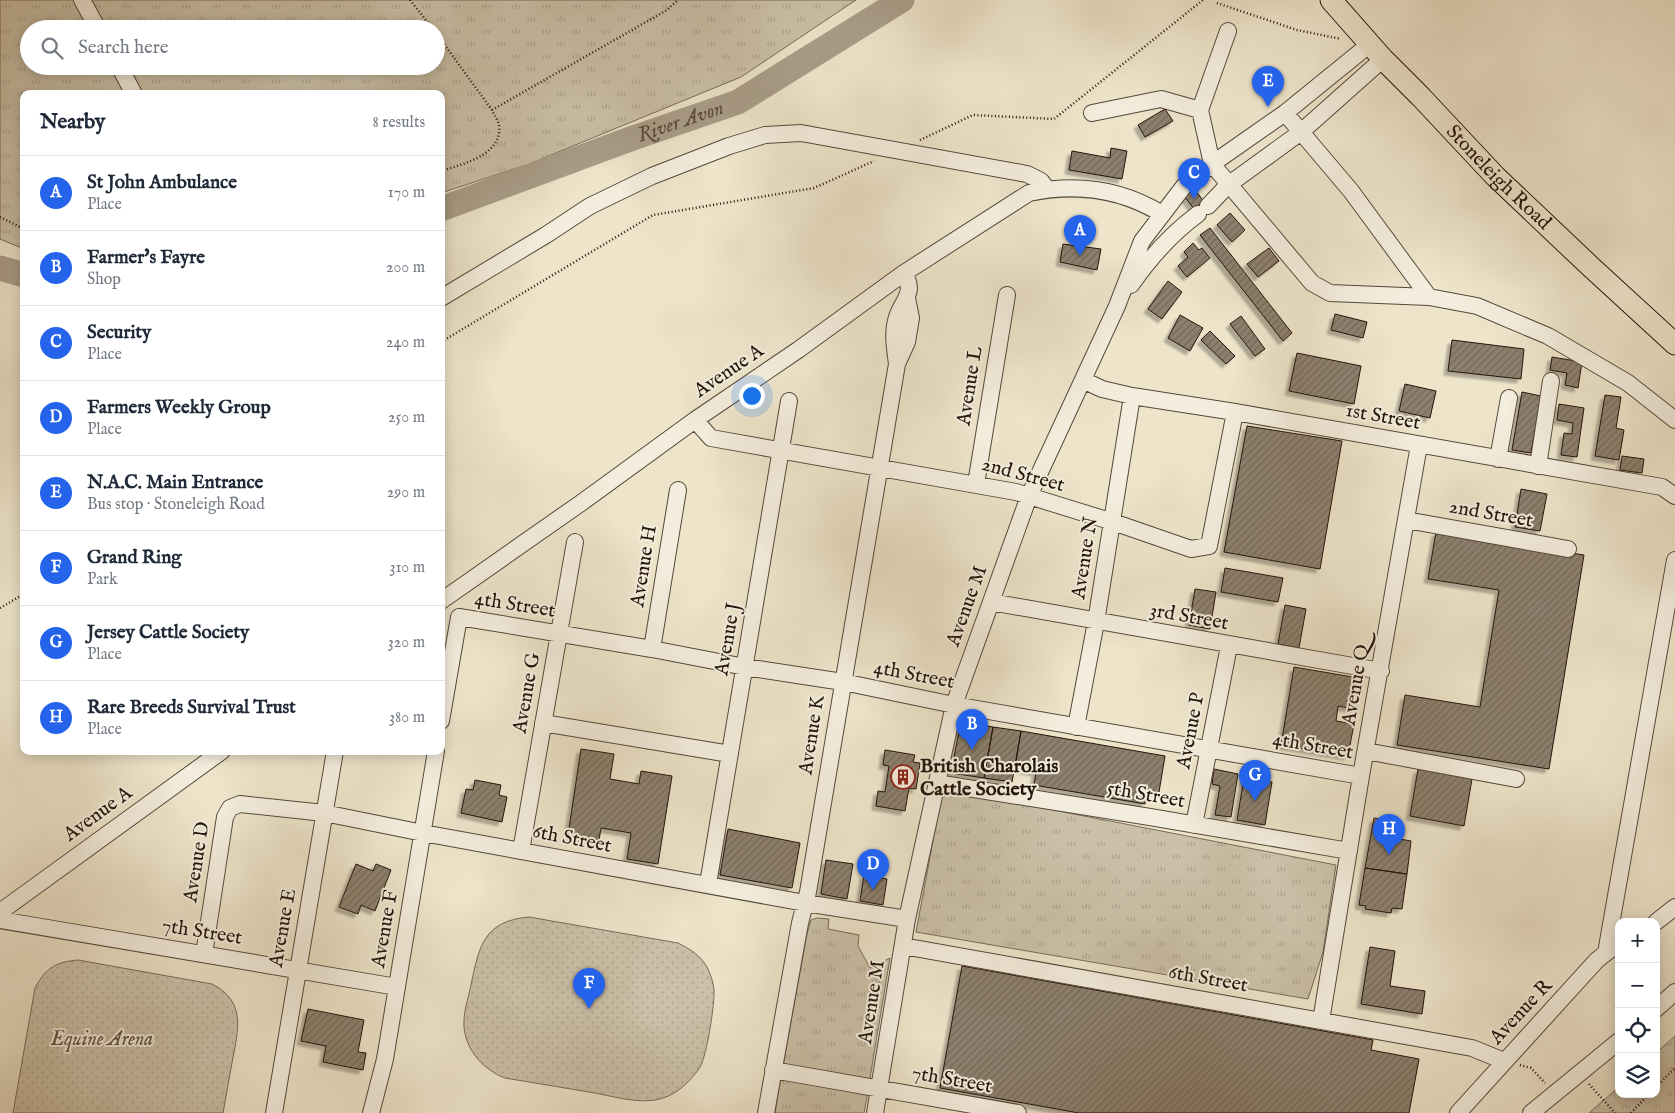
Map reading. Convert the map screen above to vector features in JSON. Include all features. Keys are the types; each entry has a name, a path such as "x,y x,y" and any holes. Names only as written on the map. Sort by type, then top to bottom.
{"main road":[{"name":"Stoneleigh Road","path":"1331,0 1376,52 1502,182 1675,344"}],"lane":[{"path":"82,0 93,20"},
{"path":"1228,31 1200,110 1212,164 1312,284 1330,293 1429,297 1477,306 1548,336 1628,383 1675,420"},
{"path":"1117,306 1142,241 1184,186 1285,113 1376,52"},
{"path":"1117,306 1139,274 1179,228 1203,210 1228,185 1301,132 1376,52"},
{"path":"124,75 132,90"},
{"path":"1092,113 1161,100 1200,110"},
{"path":"1285,113 1351,191 1429,297"},
{"path":"445,296 546,235 590,206 652,176 729,146 766,135 802,133 1027,174 1041,181 1047,189"},
{"name":"Avenue A","path":"445,598 581,503 695,420 798,350 904,273 1029,193 1071,187 1123,195 1145,203 1162,214"},
{"name":"Avenue K","path":"766,1113 808,892 842,682 880,467 896,364 894,339 897,316 907,298 908,280 904,273"},
{"name":"Avenue L","path":"976,484 1007,295"},
{"name":"Avenue M","path":"875,1113 907,918 954,705 1029,496 1117,306"},
{"name":"1st Street","path":"1083,380 1102,389 1132,396 1235,412 1662,487 1675,496"},
{"path":"1538,466 1551,381"},
{"name":"Avenue N","path":"1076,726 1113,522 1132,396"},
{"path":"1498,459 1509,398"},
{"name":"Avenue J","path":"708,884 789,401"},
{"name":"2nd Street","path":"695,420 711,438 976,484 1029,496 1191,549 1209,546 1235,412"},
{"name":"Avenue Q","path":"1322,1020 1361,776 1381,671 1419,445"},
{"name":"Avenue H","path":"652,649 678,490"},
{"name":"2nd Street","path":"1406,520 1568,549"},
{"name":"Avenue G","path":"521,851 574,542"},
{"path":"1613,948 1675,560"},
{"name":"3rd Street","path":"991,602 1229,646 1381,671"},
{"path":"445,603 458,617 445,697"},
{"name":"4th Street","path":"458,617 842,682 954,705 1361,776"},
{"name":"Avenue P","path":"1194,825 1229,646"},
{"path":"543,723 730,754"},
{"name":"4th Street","path":"1366,751 1516,779"},
{"name":"Avenue A","path":"0,912 216,755"},
{"name":"Avenue E","path":"274,1113 334,755"},
{"name":"Avenue F","path":"373,1113 397,987 435,755"},
{"name":"5th Street","path":"936,783 1349,851"},
{"name":"6th Street","path":"230,808 240,804 324,814 805,903 907,918"},
{"name":"Avenue D","path":"204,954 226,817 230,808"},
{"path":"1660,919 1675,907"},
{"name":"7th Street","path":"0,920 397,987"},
{"name":"6th Street","path":"903,946 1472,1048 1504,1061"},
{"name":"Avenue R","path":"1458,1113 1504,1061 1613,948"},
{"path":"1657,1008 1675,992"},
{"path":"1531,1113 1615,1044"},
{"name":"7th Street","path":"773,1070 1018,1113"}],"path":[{"path":"410,0 426,20"},
{"path":"492,110 667,10 678,0"},
{"path":"445,340 653,215 814,188 972,115 1054,119 1203,0"},
{"path":"1218,3 1298,30 1343,39"},
{"path":"445,45 492,110 499,124 498,139 488,152 445,171"},
{"path":"0,217 20,227"},
{"path":"0,608 20,596"},
{"path":"1504,1061 1531,1068 1555,1094"},
{"path":"1660,1083 1675,1068"},
{"path":"1580,1074 1615,1113"},
{"path":"1631,1113 1645,1098"}],"green space":[{"path":"0,0 856,0 741,77 529,164 445,192 445,90 20,90 20,247 0,239"},
{"path":"951,793 971,794 1336,865 1323,952 1308,999 916,932 941,798"},
{"path":"529,917 678,943 691,950 701,959 707,967 714,989 708,1041 700,1067 679,1090 663,1098 638,1101 505,1078 483,1065 468,1044 464,1027 465,1011 477,959 486,938 493,930 502,924"},
{"path":"817,918 829,919 828,929 859,935 858,946 870,968 890,958 870,1078 867,1081 783,1066 807,934 811,920"},
{"name":"Equine Arena","path":"78,960 212,984 231,999 235,1008 238,1028 223,1113 13,1113 35,988 43,975 52,967 63,962"},
{"path":"1675,1036 1675,1113 1589,1113 1615,1090 1615,1098 1660,1098 1660,1049"},
{"path":"781,1076 865,1091 867,1097 864,1113 775,1113"}],"building":[{"path":"1165,109 1173,121 1145,137 1138,125"},
{"path":"1111,148 1127,151 1122,179 1069,170 1072,151 1110,158"},
{"path":"1194,188 1204,202 1194,209 1184,196"},
{"path":"1230,213 1245,230 1232,242 1217,225"},
{"path":"1210,228 1292,333 1283,341 1200,235"},
{"path":"1193,243 1199,250 1202,248 1210,258 1187,277 1178,266 1188,257 1184,252"},
{"path":"1063,244 1101,249 1097,270 1060,262"},
{"path":"1269,248 1279,261 1258,277 1247,264"},
{"path":"1168,281 1182,292 1162,319 1148,309"},
{"path":"1335,314 1367,322 1363,338 1331,330"},
{"path":"1180,315 1203,328 1190,351 1168,338"},
{"path":"1241,316 1265,349 1255,356 1230,324"},
{"path":"1210,331 1235,356 1226,364 1201,340"},
{"path":"1452,340 1524,349 1521,379 1448,371"},
{"path":"1297,353 1361,366 1354,404 1289,391"},
{"path":"1552,357 1582,362 1578,388 1565,385 1567,373 1550,370"},
{"path":"1405,384 1436,391 1430,418 1399,411"},
{"path":"1522,392 1541,396 1531,453 1512,450"},
{"path":"1605,395 1621,397 1616,428 1624,430 1619,460 1595,456"},
{"path":"1559,404 1584,408 1577,457 1561,455 1564,433 1572,434 1573,423 1557,420"},
{"path":"1247,426 1342,441 1320,569 1224,552"},
{"path":"1622,456 1644,459 1642,473 1620,470"},
{"path":"1521,489 1547,494 1540,531 1515,527"},
{"path":"1436,532 1584,555 1549,769 1397,745 1405,695 1480,707 1499,590 1428,579"},
{"path":"1225,568 1283,578 1278,602 1221,592"},
{"path":"1195,589 1216,592 1210,629 1189,625"},
{"path":"1285,605 1306,609 1299,648 1278,644"},
{"path":"1294,667 1359,678 1354,709 1338,706 1336,721 1354,724 1348,756 1281,745"},
{"path":"961,721 993,727 984,778 951,773"},
{"path":"993,727 1021,731 1012,782 984,778"},
{"path":"1021,731 1165,756 1159,792 1147,790 1145,804 1034,785 1036,772 1015,768"},
{"path":"581,749 614,754 610,779 639,784 641,771 672,776 658,864 627,859 631,833 601,828 599,840 568,835"},
{"name":"British Charolais Cattle Society","path":"885,750 915,755 913,762 920,763 916,789 909,788 905,811 876,806 878,791 885,792 889,766 883,765"},
{"path":"1214,769 1238,774 1231,817 1215,815 1220,786 1212,784"},
{"path":"1418,769 1472,779 1464,826 1410,816"},
{"path":"1244,778 1272,782 1265,825 1237,820"},
{"path":"475,780 501,785 499,795 507,797 502,822 461,813 466,789 473,790"},
{"path":"1374,818 1397,822 1394,838 1411,841 1407,874 1365,868"},
{"path":"728,829 800,843 792,888 720,875"},
{"path":"826,860 853,864 847,899 821,894"},
{"path":"356,864 373,871 376,864 391,870 375,911 361,905 358,914 339,907"},
{"path":"1365,868 1407,874 1402,909 1392,908 1391,913 1365,909 1366,906 1359,905"},
{"path":"864,875 887,879 883,905 860,901"},
{"path":"1370,947 1395,951 1390,986 1425,991 1422,1014 1361,1004"},
{"path":"962,966 1373,1040 1371,1050 1419,1059 1409,1113 1079,1113 940,1088"},
{"path":"308,1009 364,1020 358,1052 366,1053 363,1070 323,1062 326,1046 301,1041"}],"waterway":[{"name":"River Avon","path":"445,208 633,138 738,102 902,0"},
{"name":"River Avon","path":"0,268 20,274"}],"place":[{"name":"N.A.C. Main Entrance","path":"1268,107"},
{"name":"Security","path":"1194,199"},
{"name":"St John Ambulance","path":"1080,256"},
{"name":"Farmer's Fayre","path":"972,750"},
{"name":"British Charolais Cattle Society","path":"903,777"},
{"name":"Jersey Cattle Society","path":"1255,801"},
{"name":"Rare Breeds Survival Trust","path":"1389,855"},
{"name":"Farmers Weekly Group","path":"873,890"},
{"name":"Grand Ring","path":"589,1009"}]}
